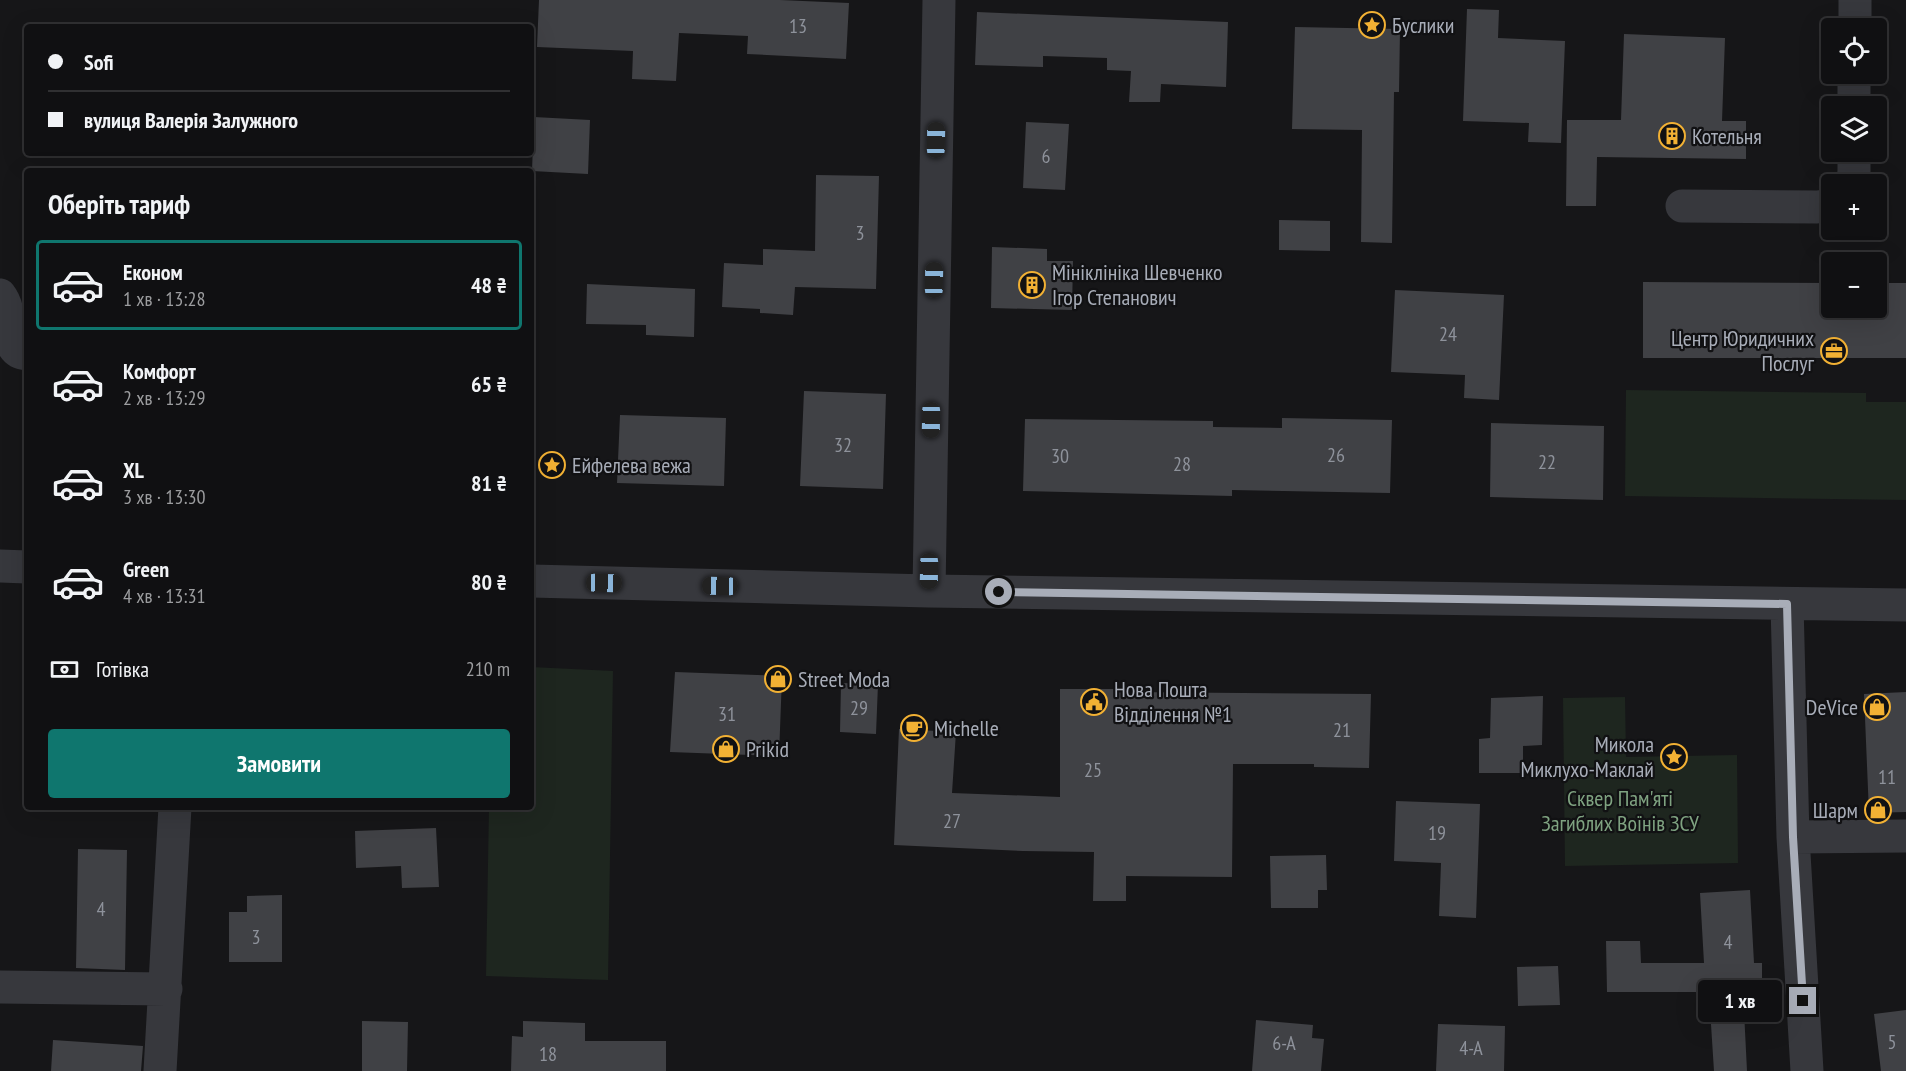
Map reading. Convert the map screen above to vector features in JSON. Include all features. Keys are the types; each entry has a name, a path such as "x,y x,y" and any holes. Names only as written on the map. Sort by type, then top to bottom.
{"street":[{"path":"929,591 939,0"},
{"path":"1855,0 1855,18"},
{"path":"1682,206 1821,206"},
{"path":"0,295 4,300 6,345 12,352 24,354"},
{"path":"0,566 24,567"},
{"path":"534,581 929,591 1906,604"},
{"path":"1787,604 1793,837 1807,1071"},
{"path":"160,1071 175,810"},
{"path":"1793,837 1906,836"},
{"path":"0,987 166,989"}],"green space":[{"path":"1626,390 1866,393 1866,402 1906,402 1906,500 1625,496"},
{"path":"534,667 613,671 608,980 486,976 489,810 534,810"},
{"name":"Сквер Пам'яті Загиблих Воїнів ЗСУ","path":"1625,697 1626,757 1737,755 1738,863 1565,866 1563,698"}],"building":[{"path":"539,0 780,0 849,3 846,59 747,54 748,36 679,33 676,81 632,79 633,51 537,47"},
{"path":"1467,9 1499,10 1498,38 1565,41 1561,143 1528,142 1529,123 1463,121"},
{"path":"977,12 1228,22 1226,87 1161,84 1160,102 1129,102 1131,71 1107,70 1107,58 1043,56 1043,67 975,65"},
{"path":"1295,27 1400,29 1399,92 1394,92 1392,243 1361,242 1362,130 1292,129"},
{"path":"1624,34 1725,38 1722,121 1746,121 1746,159 1597,157 1596,206 1566,206 1567,120 1621,120"},
{"path":"534,117 590,120 588,174 534,171 532,168"},
{"path":"1026,122 1069,124 1065,190 1023,188"},
{"path":"816,175 879,176 876,289 795,287 793,315 760,313 760,309 722,307 724,263 763,265 763,249 815,251"},
{"path":"1279,220 1330,221 1330,251 1279,250"},
{"name":"Мініклініка Шевченко Ігор Степанович","path":"992,247 1047,249 1047,261 1073,261 1072,310 991,308"},
{"path":"1643,282 1821,283 1821,318 1887,318 1887,283 1906,283 1906,358 1643,358"},
{"path":"587,284 695,289 694,337 646,335 646,325 586,324"},
{"path":"1395,290 1504,295 1499,400 1464,398 1465,375 1391,372"},
{"path":"804,391 886,394 883,489 800,486"},
{"path":"620,415 726,418 724,486 617,483"},
{"path":"1282,418 1392,420 1390,493 1232,490 1232,496 1023,491 1025,419 1213,421 1213,427 1282,428"},
{"path":"1491,423 1604,426 1603,500 1490,497"},
{"path":"675,672 782,676 779,756 670,752"},
{"path":"841,683 878,684 876,734 840,732"},
{"path":"1060,689 1126,689 1126,692 1371,694 1369,768 1314,767 1314,764 1233,764 1232,877 1126,876 1126,901 1093,901 1094,852 894,845 899,729 956,732 952,793 1060,797"},
{"path":"1906,692 1906,812 1869,813 1864,694"},
{"path":"1543,696 1542,745 1523,746 1523,773 1479,773 1479,739 1490,738 1491,698"},
{"path":"1396,801 1480,804 1476,918 1439,916 1441,863 1394,861"},
{"path":"436,828 439,887 402,888 401,866 356,868 355,831"},
{"path":"78,849 127,850 125,970 76,968"},
{"path":"1326,855 1327,890 1318,890 1318,908 1271,908 1270,856"},
{"path":"1750,890 1754,963 1762,963 1762,991 1743,991 1747,1071 1714,1071 1709,993 1607,992 1606,941 1640,941 1641,963 1704,963 1700,893"},
{"path":"282,895 282,962 229,962 229,912 247,912 247,896"},
{"path":"1558,966 1560,1005 1518,1006 1517,967"},
{"path":"1906,1010 1906,1071 1881,1071 1874,1014"},
{"path":"1256,1020 1313,1025 1312,1038 1324,1039 1321,1071 1252,1071"},
{"path":"362,1021 408,1022 407,1071 362,1071"},
{"path":"523,1021 585,1023 585,1041 666,1041 666,1071 511,1071 512,1036 523,1037"},
{"path":"1438,1024 1505,1026 1504,1071 1436,1071"},
{"path":"53,1040 143,1046 141,1071 51,1071"}],"place":[{"name":"Буслики","path":"1372,25"},
{"name":"Котельня","path":"1672,136"},
{"name":"Мініклініка Шевченко Ігор Степанович","path":"1032,285"},
{"name":"Центр Юридичних Послуг","path":"1834,351"},
{"name":"Ейфелева вежа","path":"552,465"},
{"name":"Street Moda","path":"778,679"},
{"name":"Нова Пошта Відділення №1","path":"1094,702"},
{"name":"DeVice","path":"1877,707"},
{"name":"Michelle","path":"914,728"},
{"name":"Prikid","path":"726,749"},
{"name":"Микола Миклухо-Маклай","path":"1674,757"},
{"name":"Шарм","path":"1878,810"}],"route":[{"path":"999,592 1787,604 1793,837 1803,1001"}]}
